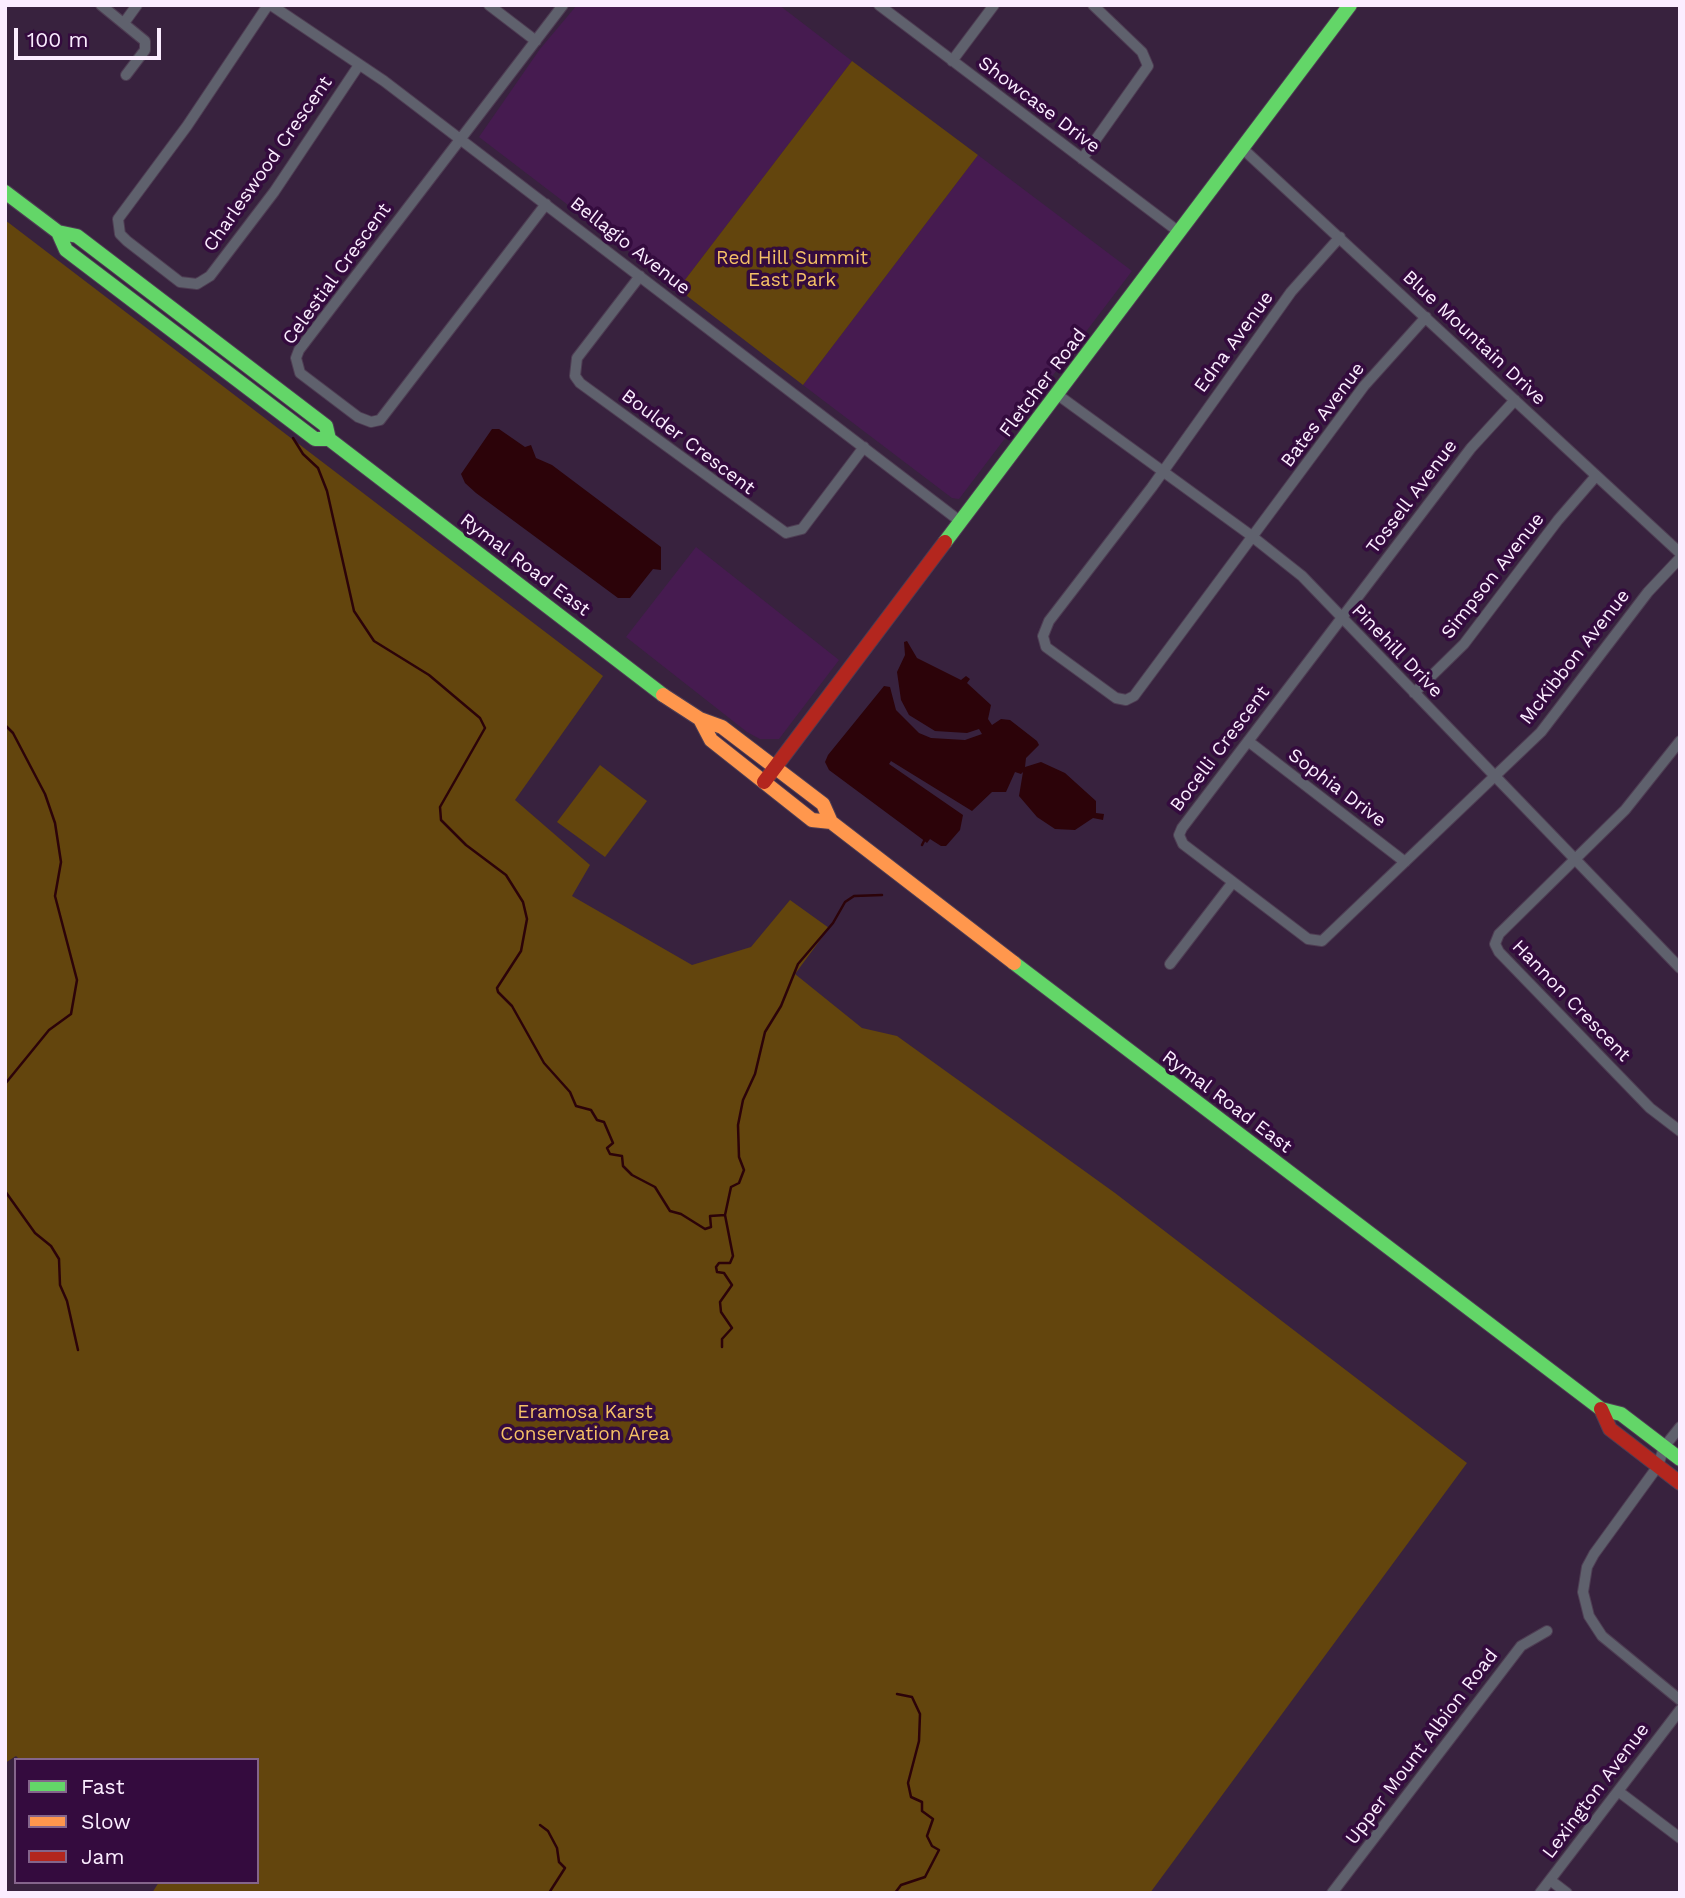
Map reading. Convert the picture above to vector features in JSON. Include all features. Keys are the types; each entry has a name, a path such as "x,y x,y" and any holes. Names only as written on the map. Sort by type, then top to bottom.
{"main road":[{"name":"Fletcher Road","path":"764,782 1350,5"},
{"name":"Rymal Road East","path":"5,192 58,232 66,250 315,439 328,439 660,693 699,719 722,727 823,803 831,822 1601,1409 1621,1414 1675,1454"},
{"name":"Rymal Road East","path":"699,719 711,740 812,820 831,822"},
{"name":"Rymal Road East","path":"1601,1409 1610,1429 1680,1483"}],"street":[{"path":"101,5 141,36 146,46 126,75"},
{"path":"124,23 137,5"},
{"name":"Charleswood Crescent","path":"270,5 187,126 118,219 120,233 127,241 180,282 197,284 210,276 274,192 359,65"},
{"name":"Bellagio Avenue","path":"270,5 359,65 547,204 961,522"},
{"path":"489,5 536,41"},
{"path":"460,139 563,5"},
{"name":"Showcase Drive","path":"879,5 1179,232"},
{"path":"952,61 994,5"},
{"path":"1082,159 1148,66 1142,52 1093,5"},
{"name":"Celestial Crescent","path":"460,139 296,358 300,373 358,417 371,422 387,414 547,204"},
{"name":"Blue Mountain Drive","path":"1243,149 1680,555"},
{"name":"Edna Avenue","path":"1254,538 1137,693 1126,700 1112,695 1046,647 1044,629 1163,472 1291,292 1340,237"},
{"name":"Boulder Crescent","path":"640,276 576,358 575,376 580,383 786,533 794,534 802,529 864,447"},
{"name":"Bates Avenue","path":"1254,538 1364,386 1426,317"},
{"name":"Pinehill Drive","path":"1058,395 1302,576 1680,968"},
{"name":"Tossell Avenue","path":"1342,618 1471,448 1515,400"},
{"name":"Simpson Avenue","path":"1414,693 1464,643 1558,520 1596,476"},
{"name":"McKibbon Avenue","path":"1494,775 1548,723 1648,592 1680,555"},
{"name":"Bocelli Crescent","path":"1342,618 1180,833 1184,845 1308,939 1319,942 1494,775"},
{"name":"Sophia Drive","path":"1248,741 1405,862"},
{"path":"1575,859 1625,810 1680,741"},
{"name":"Hannon Crescent","path":"1575,859 1499,934 1496,948 1650,1108 1680,1131"},
{"path":"1170,964 1233,882"},
{"path":"1680,1427 1675,1454 1658,1466 1594,1553 1587,1567 1583,1592 1589,1616 1602,1636 1680,1699"},
{"name":"Upper Mount Albion Road","path":"1332,1893 1521,1646 1546,1631"},
{"name":"Lexington Avenue","path":"1540,1893 1680,1710"},
{"path":"1618,1791 1680,1838"},
{"path":"1550,1880 1567,1893"}],"shaded area":[{"path":"577,5 779,5 852,61 678,289 479,137 540,49"},
{"path":"978,155 1132,271 959,499 952,498 803,385"},
{"path":"492,429 499,429 525,447 531,445 536,458 552,465 661,547 661,570 653,569 630,598 618,598 476,493 465,483 461,474"},
{"path":"696,547 839,660 779,739 760,739 747,732 626,637"},
{"path":"907,641 917,658 961,680 966,676 970,679 967,683 991,705 988,719 992,725 1001,719 1010,720 1037,741 1039,745 1026,758 1025,767 1041,762 1065,773 1096,801 1096,813 1104,814 1103,820 1093,818 1075,830 1055,829 1037,817 1019,796 1023,772 1015,772 1006,792 992,792 972,811 891,761 889,764 963,815 960,830 946,846 941,846 930,839 927,843 829,770 825,762 828,755 884,686 890,687 896,710 919,733 931,738 965,740 982,734 979,729 967,733 935,731 909,715 901,700 897,672 905,655 904,642"}],"green space":[{"name":"Red Hill Summit East Park","path":"852,61 978,155 803,385 678,289"},
{"name":"Eramosa Karst Conservation Area","path":"5,220 603,676 515,800 590,865 572,896 692,965 751,947 790,900 829,928 795,974 862,1028 897,1036 1115,1193 1467,1463 1150,1893 152,1893 158,1884 259,1884 259,1758 16,1756 5,1763"},
{"path":"600,765 647,801 605,857 557,822"}],"waterway":[{"path":"293,438 303,454 318,468 327,491 354,611 374,641 429,675 480,718 485,728 440,807 441,820 466,845 506,875 523,902 527,919 521,951 497,988 498,992 512,1006 544,1063 570,1092 576,1106 591,1110 597,1120 604,1122 613,1143 607,1148 610,1154 622,1156 623,1166 632,1175 655,1187 670,1211 681,1214 705,1229 711,1227 710,1216 725,1215"},
{"path":"5,725 13,733 45,794 55,823 61,862 55,896 77,980 71,1014 49,1030 5,1084"},
{"path":"922,845 924,841"},
{"path":"722,1347 722,1339 732,1328 721,1312 720,1302 732,1285 724,1273 717,1272 716,1267 719,1263 730,1263 733,1256 725,1215 731,1187 739,1183 744,1170 739,1157 738,1125 743,1100 755,1074 765,1032 781,1006 798,964 833,923 845,902 854,896 882,895"},
{"path":"5,1191 35,1233 51,1246 59,1259 60,1285 67,1301 78,1350"},
{"path":"895,1893 901,1885 925,1877 939,1850 932,1846 927,1836 933,1819 922,1811 922,1802 911,1797 908,1783 919,1741 920,1714 912,1697 897,1694"},
{"path":"540,1825 548,1831 557,1848 559,1862 565,1868 549,1893"}],"traffic: fast":[{"path":"945,542 1350,5"},
{"path":"5,192 58,232 77,236 326,426 329,439"},
{"path":"58,232 66,250 315,439 329,439 663,695"},
{"path":"1014,963 1601,1409 1621,1414 1680,1459"}],"traffic: slow":[{"path":"663,695 700,719 722,727 823,804 831,822 1014,963"},
{"path":"700,719 711,740 812,820 831,822"}],"traffic: jam":[{"path":"764,782 945,542"},
{"path":"1601,1409 1610,1429 1680,1483"}]}
